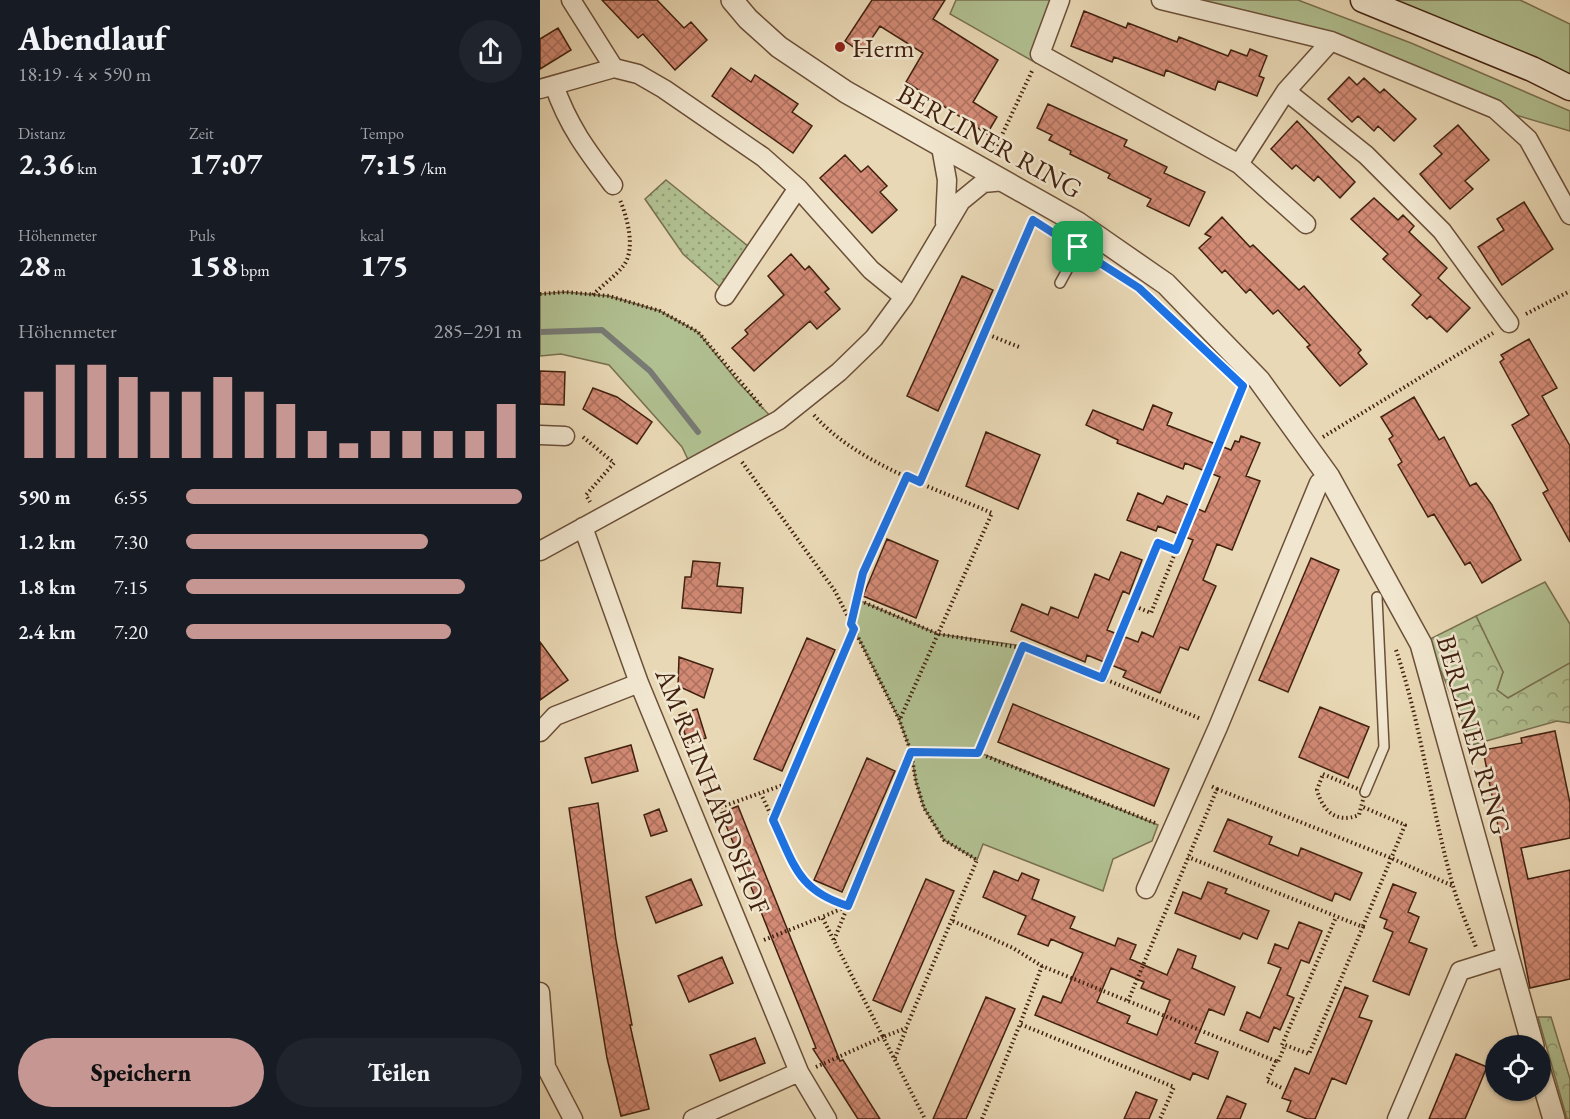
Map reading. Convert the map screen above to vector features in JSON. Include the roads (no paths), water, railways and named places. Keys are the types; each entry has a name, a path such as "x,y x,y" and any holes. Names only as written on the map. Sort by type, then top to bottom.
{"main road":[{"path":"1363,0 1532,69 1570,88"}],"street":[{"path":"571,0 614,68"},
{"name":"BERLINER RING","path":"732,0 748,19 779,47 846,92 1089,230 1166,284 1259,380 1329,477 1421,644 1530,1035"},
{"path":"1060,0 1040,54 1239,164 1306,224"},
{"path":"1161,0 1331,41 1495,109 1528,138 1570,215"},
{"path":"1239,164 1286,92 1331,41"},
{"path":"613,185 578,139 547,87 614,68 638,74 664,88 762,157 798,188 871,270 904,297"},
{"path":"1286,92 1366,155 1442,231 1509,323"},
{"path":"941,147 947,180 945,225"},
{"path":"540,551 776,422 839,372 874,338 904,297 961,201 983,183 1005,181"},
{"path":"725,296 798,188"},
{"path":"540,435 565,436"},
{"path":"1146,889 1218,727 1319,483 1329,477"},
{"name":"AM REINHARDSHOF","path":"584,527 639,683 827,1119"},
{"path":"540,732 555,716 639,683"},
{"path":"1397,1119 1460,971 1508,956"},
{"path":"540,992 546,1066 573,1119"},
{"path":"693,1119 807,1070"},
{"path":"1549,1101 1554,1119"}],"lane":[{"path":"1060,283 1089,230"},
{"path":"1363,791 1384,747 1377,597"}],"waterway":[{"path":"540,332 602,330 650,371 698,432"}],"place":[{"name":"Herm","path":"840,47"}]}
